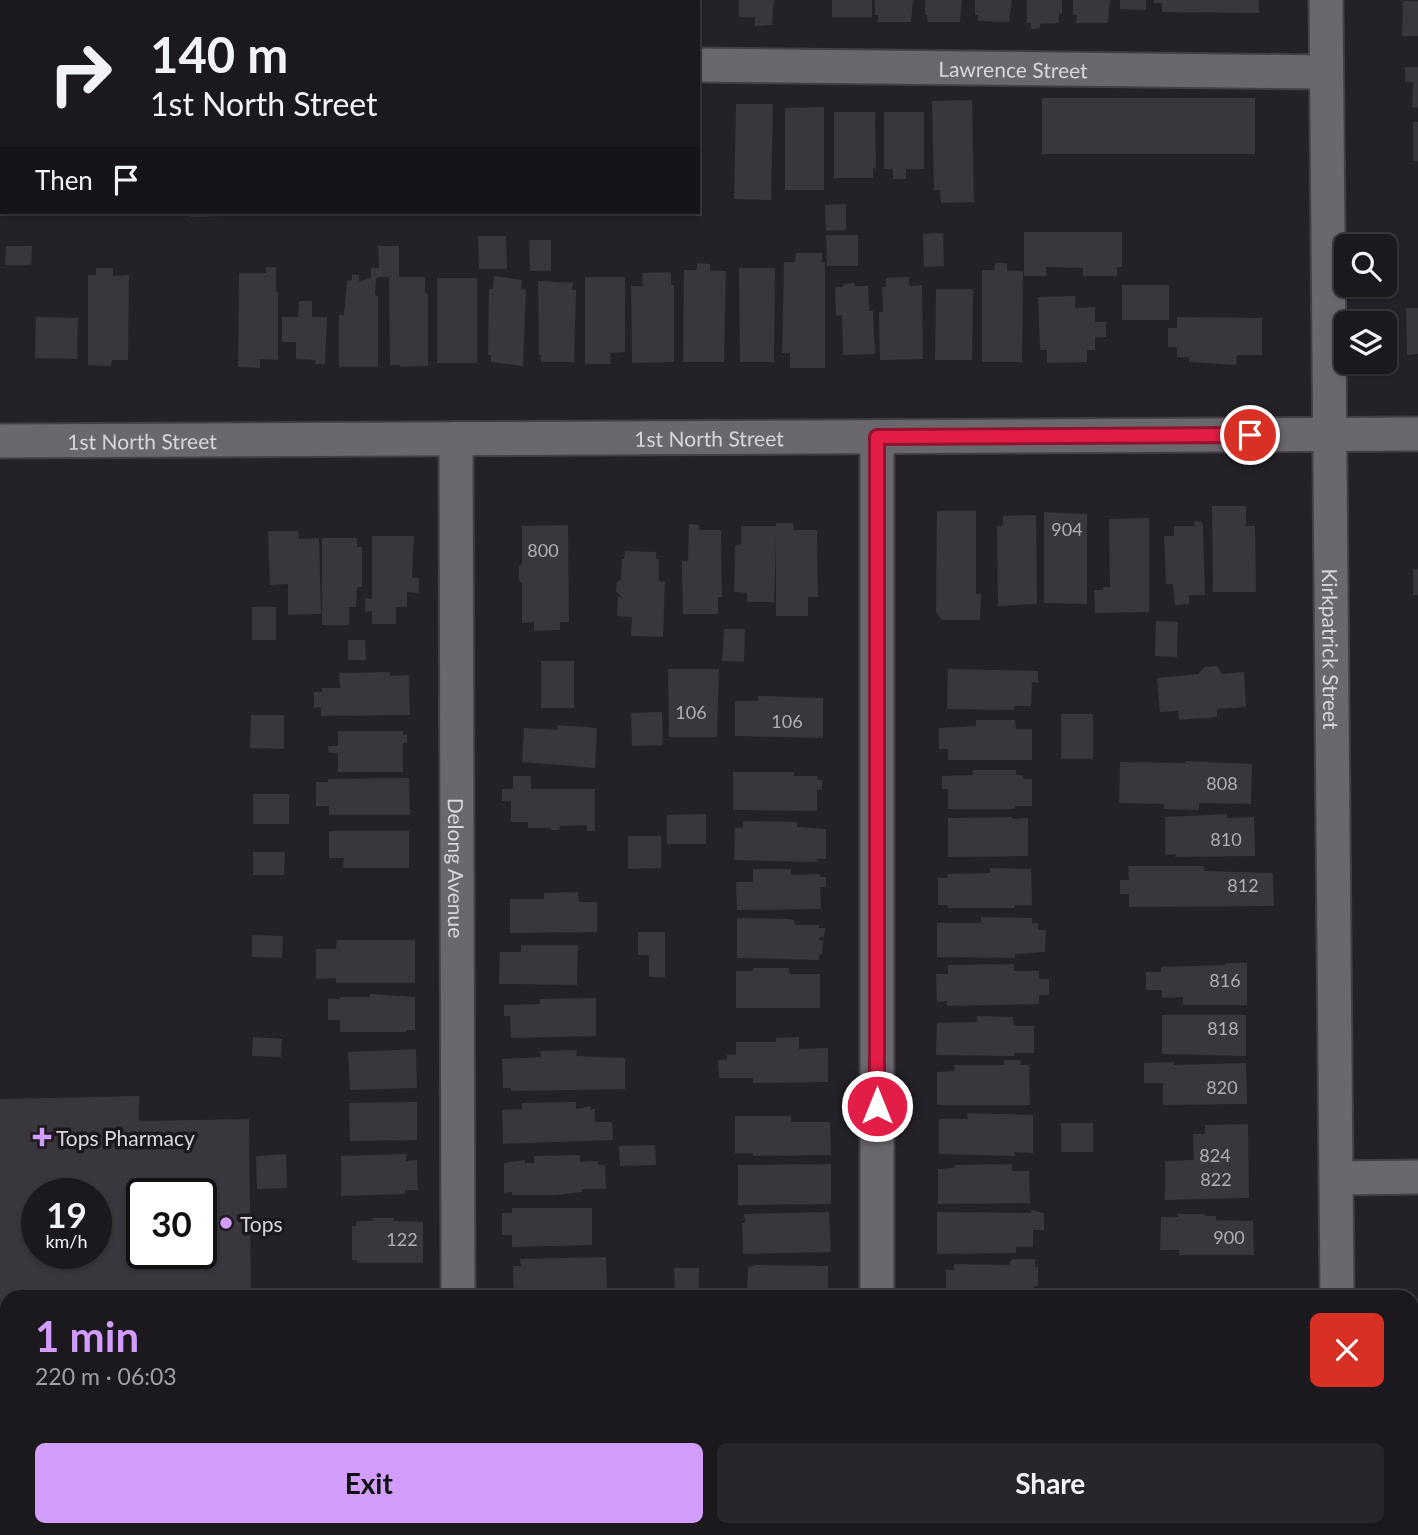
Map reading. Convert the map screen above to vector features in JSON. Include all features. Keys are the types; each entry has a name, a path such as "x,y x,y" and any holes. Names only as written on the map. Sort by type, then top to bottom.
{"street":[{"name":"Kirkpatrick Street","path":"1326,0 1338,1290"},
{"name":"Lawrence Street","path":"700,65 1326,72"},
{"name":"1st North Street","path":"0,441 1418,434"},
{"path":"877,437 877,1290"},
{"name":"Delong Avenue","path":"456,439 458,1290"},
{"path":"1338,1178 1418,1177"}],"building":[{"path":"739,0 774,0 772,25 755,26 755,17 739,17"},
{"path":"832,0 872,0 872,17 832,17"},
{"path":"875,0 913,0 911,22 878,22"},
{"path":"925,0 962,0 960,22 928,22"},
{"path":"975,0 1012,0 1009,22 978,21 978,15 975,15"},
{"path":"1027,0 1062,0 1059,23 1040,24 1040,28 1031,29 1031,23 1027,23"},
{"path":"1073,0 1110,0 1108,23 1076,23"},
{"path":"1120,0 1146,0 1146,10 1120,9"},
{"path":"1154,0 1259,0 1259,13 1162,12 1162,3 1154,3"},
{"path":"1403,1 1418,1 1418,36 1402,36"},
{"path":"1405,67 1418,67 1418,108 1412,107 1413,82 1405,82"},
{"path":"1042,98 1255,98 1255,154 1042,154"},
{"path":"972,100 974,202 941,203 940,190 934,190 932,101"},
{"path":"736,104 773,104 771,200 734,199"},
{"path":"824,107 824,190 785,190 785,108"},
{"path":"834,112 875,112 876,169 873,168 873,178 834,178"},
{"path":"884,112 924,112 924,169 906,169 906,179 893,179 893,169 884,169"},
{"path":"1413,122 1418,122 1418,161 1413,161"},
{"path":"846,204 846,230 826,231 825,205"},
{"path":"190,214 227,214 227,216 190,217"},
{"path":"1024,232 1122,232 1122,267 1117,267 1117,276 1083,276 1083,268 1046,267 1047,276 1024,276"},
{"path":"943,233 944,266 924,267 923,234"},
{"path":"826,235 858,235 858,266 827,266"},
{"path":"478,236 506,236 507,269 479,269"},
{"path":"529,240 551,240 551,271 530,271"},
{"path":"6,246 32,246 31,265 5,265"},
{"path":"378,246 399,246 399,277 425,277 425,293 428,294 428,366 390,365 389,277 379,277 376,279 375,295 378,296 378,367 339,367 339,315 344,315 347,281 352,280 352,275 359,275 359,281 371,278 371,268 379,268"},
{"path":"796,253 822,253 822,262 825,262 825,368 790,368 790,353 782,353 784,262 795,262"},
{"path":"697,263 710,264 710,271 726,271 724,362 683,362 684,270 697,270"},
{"path":"995,263 1007,263 1007,271 1023,271 1022,362 982,362 982,270 994,270"},
{"path":"266,267 276,267 278,360 260,359 260,368 238,367 239,273 266,273"},
{"path":"96,268 113,268 113,276 129,275 128,360 112,360 111,366 88,365 88,275 96,275"},
{"path":"739,268 775,268 774,362 740,362"},
{"path":"671,272 671,285 674,285 674,362 632,363 631,286 643,286 642,273"},
{"path":"494,276 522,280 521,289 526,289 523,366 491,362 491,355 488,355 489,289 493,289"},
{"path":"585,277 625,277 625,352 610,353 611,364 585,364"},
{"path":"909,277 909,286 922,285 923,359 880,360 879,312 883,312 882,287 886,287 886,278"},
{"path":"437,278 477,278 477,363 437,363"},
{"path":"538,281 573,283 572,290 576,290 574,362 541,362"},
{"path":"854,283 855,286 868,286 869,311 873,311 875,354 843,355 842,315 836,316 835,287"},
{"path":"1122,285 1169,285 1169,320 1122,320"},
{"path":"936,289 973,289 972,360 935,360"},
{"path":"1075,296 1075,308 1095,307 1095,322 1106,322 1106,337 1095,337 1095,350 1087,350 1087,362 1047,363 1047,350 1040,350 1038,297"},
{"path":"299,301 312,301 312,317 327,317 325,364 315,364 316,360 296,359 296,342 282,342 282,317 298,317"},
{"path":"1406,308 1418,308 1418,354 1407,355"},
{"path":"36,317 78,318 77,359 35,358"},
{"path":"1177,317 1262,318 1262,355 1237,355 1236,365 1189,362 1189,357 1177,357 1177,347 1168,347 1168,328 1177,328"},
{"path":"1212,506 1246,506 1246,526 1255,526 1256,592 1213,592"},
{"path":"937,511 976,511 976,594 981,594 980,620 942,620 936,612"},
{"path":"1044,512 1087,514 1087,604 1044,603"},
{"path":"1036,515 1037,604 998,606 997,526 1003,526 1003,516"},
{"path":"1149,518 1149,612 1095,613 1094,590 1110,587 1109,519"},
{"path":"1194,521 1202,522 1203,526 1205,595 1189,595 1189,604 1175,605 1173,584 1166,584 1164,536 1174,536 1174,526 1194,526"},
{"path":"776,523 793,523 794,530 817,530 818,597 808,597 808,616 776,616 776,538 774,602 747,602 747,593 734,592 735,545 741,545 741,526 776,526"},
{"path":"689,524 699,525 699,530 721,530 722,597 718,597 718,614 683,614 682,561 688,561"},
{"path":"568,525 569,622 560,622 560,630 534,631 534,622 522,623 519,567 522,563 522,526"},
{"path":"268,531 298,531 299,539 319,538 321,614 288,615 288,584 270,585"},
{"path":"372,536 414,536 412,578 419,578 419,593 407,592 407,607 396,607 396,624 372,624 372,611 365,612 365,598 372,599"},
{"path":"322,538 357,538 357,547 362,547 362,587 357,587 356,607 349,607 349,625 322,625"},
{"path":"625,551 656,552 656,559 659,559 659,581 665,582 663,637 631,636 632,617 617,616 618,597 622,597 616,591 617,582 621,579"},
{"path":"1413,569 1418,569 1418,595 1413,595"},
{"path":"252,607 276,607 276,640 252,640"},
{"path":"1156,621 1178,622 1177,657 1155,656"},
{"path":"724,629 745,629 744,662 722,661"},
{"path":"348,640 365,640 366,660 348,660"},
{"path":"541,661 574,661 574,708 541,708"},
{"path":"1217,666 1222,674 1244,672 1246,707 1217,709 1217,717 1179,720 1178,711 1160,712 1157,678 1198,674 1205,667"},
{"path":"668,669 719,669 717,737 669,737"},
{"path":"948,669 1038,671 1038,683 1032,682 1031,706 1014,706 1014,710 947,709"},
{"path":"390,672 390,676 409,675 410,715 321,716 321,707 314,708 314,692 322,692 322,688 340,688 339,673"},
{"path":"758,696 823,698 823,738 735,736 735,701 758,701"},
{"path":"662,712 663,745 632,746 631,713"},
{"path":"1061,714 1093,714 1093,759 1061,759"},
{"path":"251,715 284,715 284,749 250,748"},
{"path":"976,720 1015,720 1016,729 1032,729 1032,760 948,760 948,749 939,749 939,728 976,726"},
{"path":"558,725 597,728 595,768 522,762 524,728 557,730"},
{"path":"338,731 403,731 403,735 407,735 407,743 403,743 403,772 338,772 338,753 329,753 328,746 338,746"},
{"path":"1120,762 1252,764 1251,804 1199,803 1199,810 1164,809 1164,804 1119,803"},
{"path":"973,770 1016,770 1016,775 1023,775 1023,779 1032,779 1032,806 1015,806 1015,809 948,809 948,789 942,789 942,776 973,775"},
{"path":"733,772 794,772 794,776 817,776 818,780 822,780 822,790 817,790 817,811 733,810"},
{"path":"513,776 531,776 531,789 595,789 595,831 587,831 587,825 560,826 559,830 551,830 528,828 528,822 511,822 511,801 502,801 502,789 513,789"},
{"path":"409,778 410,815 329,815 329,806 316,806 316,782 328,782 328,779"},
{"path":"253,794 289,794 289,824 253,824"},
{"path":"706,814 706,844 667,844 667,815"},
{"path":"1227,814 1227,818 1254,817 1255,856 1165,855 1165,817"},
{"path":"948,818 1028,818 1028,856 948,857"},
{"path":"743,821 797,822 797,827 826,829 826,859 817,859 817,862 734,860 735,828 743,828"},
{"path":"329,831 409,831 409,868 343,868 344,858 329,858"},
{"path":"628,836 661,836 661,868 628,869"},
{"path":"253,852 285,852 284,875 253,875"},
{"path":"1128,866 1204,866 1204,871 1273,873 1274,906 1129,907 1129,894 1120,894 1120,880 1129,880"},
{"path":"990,868 1031,869 1032,905 1015,905 1015,908 948,908 947,905 938,905 938,878 948,878 947,874 990,873"},
{"path":"753,869 791,869 791,875 820,874 820,877 826,877 826,887 820,887 821,909 737,910 736,882 753,882"},
{"path":"578,892 579,902 597,902 597,932 510,933 510,899 544,899 544,893"},
{"path":"981,917 1032,918 1032,923 1038,923 1038,930 1046,930 1045,952 1015,954 1015,958 937,957 937,923 981,923"},
{"path":"737,918 789,919 794,920 795,925 819,925 819,928 825,928 824,937 819,937 819,940 823,940 822,954 819,954 819,960 737,958"},
{"path":"638,932 665,932 665,977 649,977 649,955 638,955"},
{"path":"252,935 283,936 282,958 252,957"},
{"path":"337,940 415,940 415,983 336,983 336,978 316,979 316,949 336,949"},
{"path":"521,945 578,945 577,985 499,984 500,952 521,952"},
{"path":"1225,963 1247,963 1247,1005 1183,1005 1183,997 1162,998 1162,990 1146,990 1146,972 1161,972 1161,967 1226,965"},
{"path":"1014,964 1014,971 1039,971 1039,979 1049,979 1049,995 1039,995 1039,1004 947,1006 947,1001 937,1002 936,974 948,974 948,965"},
{"path":"753,968 789,968 789,974 820,974 820,1008 736,1008 736,971 753,971"},
{"path":"370,994 415,997 415,1030 340,1032 340,1020 328,1020 328,999 370,997"},
{"path":"596,998 596,1036 511,1038 510,1016 504,1016 504,1005 540,1004 540,999"},
{"path":"1162,1015 1246,1015 1246,1056 1162,1054"},
{"path":"977,1016 1013,1017 1014,1026 1034,1026 1034,1053 1014,1053 1014,1056 936,1055 937,1023 977,1022"},
{"path":"253,1037 282,1039 281,1057 252,1056"},
{"path":"799,1037 799,1049 828,1048 828,1082 753,1083 753,1078 719,1078 718,1060 727,1060 727,1055 736,1055 736,1042 776,1042 776,1038"},
{"path":"416,1049 417,1088 350,1090 348,1052"},
{"path":"577,1050 576,1056 625,1058 625,1089 511,1091 511,1088 503,1088 502,1059 541,1057 540,1051"},
{"path":"1004,1060 1021,1060 1020,1065 1029,1065 1030,1105 937,1105 937,1072 955,1071 954,1065 1004,1065"},
{"path":"1174,1062 1174,1065 1246,1063 1247,1104 1163,1105 1163,1083 1144,1083 1144,1063"},
{"name":"Tops","path":"139,1096 139,1121 249,1119 251,1290 0,1290 0,1099"},
{"path":"417,1102 417,1140 350,1141 349,1103"},
{"path":"576,1102 576,1109 591,1106 590,1109 595,1109 595,1122 612,1122 613,1140 503,1144 502,1110 522,1109 522,1103"},
{"path":"967,1113 1033,1115 1033,1153 1014,1152 1015,1156 939,1154 939,1119 968,1119"},
{"path":"735,1116 791,1116 791,1122 830,1122 831,1155 753,1156 753,1153 735,1153"},
{"path":"1061,1123 1093,1123 1093,1152 1061,1152"},
{"path":"1248,1124 1249,1198 1165,1200 1165,1161 1194,1160 1193,1134 1205,1134 1205,1125"},
{"path":"655,1145 656,1165 620,1166 619,1146"},
{"path":"286,1154 287,1188 257,1189 256,1156"},
{"path":"406,1154 406,1161 417,1160 418,1190 405,1190 405,1194 341,1196 341,1156"},
{"path":"580,1155 580,1162 598,1161 598,1165 605,1165 606,1189 582,1189 582,1192 556,1195 504,1193 504,1163 525,1160 525,1163 534,1163 534,1156"},
{"path":"831,1164 831,1204 738,1205 738,1165"},
{"path":"1012,1164 1012,1171 1029,1171 1030,1203 938,1204 938,1169 954,1168 955,1165"},
{"path":"512,1208 592,1208 592,1245 512,1247 512,1235 502,1235 502,1213 512,1213"},
{"path":"1031,1210 1044,1213 1044,1230 1033,1230 1033,1247 1016,1247 1016,1253 937,1254 937,1212 1031,1213"},
{"path":"829,1212 831,1252 743,1254 744,1214"},
{"path":"1178,1214 1205,1214 1216,1216 1216,1220 1253,1221 1254,1255 1179,1255 1179,1250 1160,1250 1161,1217 1178,1217"},
{"path":"373,1218 423,1222 423,1263 357,1263 357,1260 352,1260 352,1226 356,1226 357,1221 373,1221"},
{"path":"606,1257 607,1290 514,1290 513,1266 521,1266 520,1259"},
{"path":"1012,1259 1035,1259 1038,1286 1034,1286 1034,1290 946,1290 946,1270 954,1270 954,1264 1009,1265"},
{"path":"828,1266 828,1290 747,1290 748,1267"},
{"path":"674,1268 699,1268 699,1289 675,1289"}],"place":[{"name":"Tops Pharmacy","path":"42,1137"},
{"name":"Tops","path":"226,1223"}],"route":[{"path":"877,1106 877,437 1250,435"}]}
